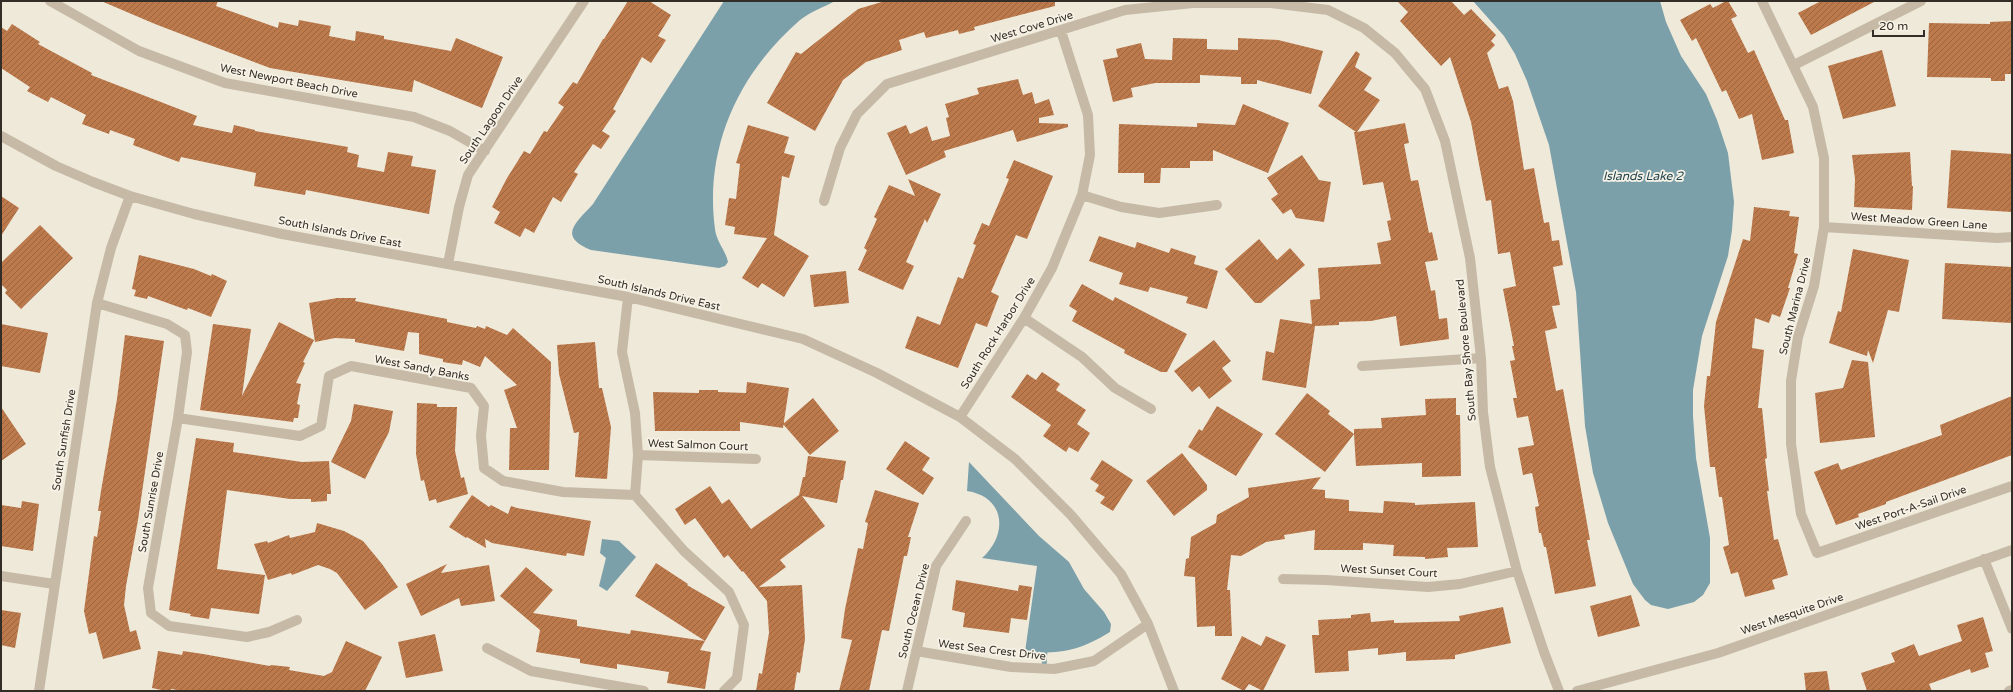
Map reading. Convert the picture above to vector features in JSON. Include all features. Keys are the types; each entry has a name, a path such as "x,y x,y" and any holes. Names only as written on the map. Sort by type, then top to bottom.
{"street":[{"name":"West Newport Beach Drive","path":"50,1 140,51 225,83 414,117 450,132 485,151"},
{"name":"South Lagoon Drive","path":"448,264 459,207 468,175 584,1"},
{"name":"South Marina Drive","path":"1762,1 1813,107 1824,158 1824,227 1814,286 1798,336 1791,381 1791,444 1801,514 1817,553"},
{"path":"1794,65 1921,1"},
{"name":"West Cove Drive","path":"824,201 840,148 857,114 887,84 1125,10 1193,2 1271,3 1328,10 1364,28"},
{"name":"South Bay Shore Boulevard","path":"1364,28 1395,53 1425,88 1445,141 1470,258 1481,358 1483,412 1490,466 1517,571 1544,652 1559,691"},
{"name":"South Rock Harbor Drive","path":"960,417 1024,318 1052,268 1082,194 1090,155 1088,115 1061,31"},
{"name":"South Islands Drive East","path":"1,136 56,166 130,196 194,214 282,234 628,297 803,339 877,373 960,417 1015,459 1071,515 1121,574 1148,624 1174,691"},
{"path":"1082,194 1121,207 1159,213 1217,205"},
{"name":"South Sunfish Drive","path":"39,691 97,303 112,248 130,196"},
{"name":"West Meadow Green Lane","path":"1824,227 2012,238"},
{"path":"628,297 622,352 635,413 638,455 635,495 684,551 729,592 744,625 737,678 724,691"},
{"name":"South Sunrise Drive","path":"97,303 167,324 185,335 187,352 178,418 148,588 151,613 168,626 247,637 269,632 297,620"},
{"path":"1024,318 1082,357 1115,388 1151,409"},
{"path":"1362,366 1481,358"},
{"name":"West Sandy Banks","path":"178,418 300,436 321,426 329,376 351,366 471,388 484,406 481,436 484,468 504,481 563,492 635,495"},
{"name":"West Salmon Court","path":"638,455 756,459"},
{"name":"West Port-A-Sail Drive","path":"1817,553 2012,486"},
{"name":"South Ocean Drive","path":"907,691 936,566 966,521"},
{"name":"West Mesquite Drive","path":"1577,691 1718,653 2012,550"},
{"path":"1984,559 2012,629"},
{"name":"West Sunset Court","path":"1283,579 1326,580 1428,587 1460,584 1517,571"},
{"path":"1,576 54,584"},
{"name":"West Sea Crest Drive","path":"916,652 1011,667 1054,669 1094,661 1148,624"},
{"path":"487,648 531,672 644,691"}],"water":[{"path":"724,1 835,1 804,17 778,41 759,63 743,88 730,114 721,141 715,169 713,199 715,229 728,262 725,266 719,268 591,250 581,245 575,240 572,234 576,223 593,204"},
{"name":"Islands Lake 2","path":"1473,1 1660,1 1666,22 1681,56 1706,94 1717,120 1728,153 1734,202 1728,256 1702,336 1693,390 1696,458 1710,538 1710,583 1703,595 1694,602 1668,609 1651,605 1645,600 1633,584 1608,523 1593,473 1585,426 1576,292 1549,145 1527,81 1515,54 1504,36"},
{"path":"969,462 1039,536 1069,562 1084,589 1104,612 1111,624 1110,632 1089,643 1069,650 1060,652 1025,652 1037,566 982,558 996,539 999,528 999,518 996,509 989,501 980,495 967,491"},
{"path":"602,539 619,541 636,557 607,591 599,586 606,558 600,553"}],"building":[{"path":"101,1 218,1 216,6 278,28 279,22 298,26 299,20 331,26 329,36 355,41 356,31 384,36 384,39 451,51 456,38 503,57 482,108 414,80 412,92 270,68 155,24"},
{"path":"628,1 649,1 671,15 658,36 666,40 651,63 642,57 613,109 616,111 602,131 610,136 601,149 593,144 574,172 578,174 561,202 553,197 534,233 525,228 520,237 494,223 500,212 492,207 507,178 524,151 530,154 544,131 547,132 564,107 558,103 573,82 577,84 603,39"},
{"path":"885,1 1055,1 1055,6 974,27 975,30 959,34 958,30 926,38 924,32 899,40 902,50 866,62 843,80 815,131 767,103 796,52 801,54 858,9"},
{"path":"1397,1 1451,1 1464,15 1471,9 1496,35 1491,41 1495,45 1487,53 1499,89 1508,86 1513,101 1524,170 1534,168 1544,223 1549,222 1552,241 1559,240 1563,265 1553,267 1560,305 1552,306 1557,328 1545,331 1556,391 1563,389 1590,540 1587,540 1596,586 1555,594 1546,547 1544,547 1541,533 1539,533 1535,507 1539,506 1532,473 1523,475 1518,448 1534,445 1528,416 1517,418 1513,398 1517,398 1510,361 1515,360 1512,346 1514,346 1503,289 1516,286 1510,252 1498,254 1491,200 1486,201 1471,122 1450,57 1441,66 1400,21 1408,12"},
{"path":"1728,1 1737,16 1731,19 1748,53 1754,50 1785,120 1788,120 1794,153 1762,160 1752,114 1739,119 1726,90 1722,92 1696,38 1692,41 1680,20 1710,4 1713,8"},
{"path":"1821,1 1876,1 1811,35 1798,13"},
{"path":"2012,21 2012,74 2005,74 2005,81 1991,81 1991,78 1927,77 1929,23 1990,24 1990,22"},
{"path":"12,24 40,42 38,44 92,73 91,75 197,116 193,125 232,133 234,125 255,131 348,147 347,152 359,155 357,167 384,172 388,152 413,156 411,166 436,170 429,214 306,190 305,195 254,186 256,173 181,157 179,162 133,145 135,139 110,130 109,134 82,124 86,115 51,97 48,102 27,91 30,87 1,68 1,27 7,31"},
{"path":"1173,38 1207,39 1207,49 1238,50 1238,38 1278,40 1323,51 1311,94 1257,80 1257,84 1241,84 1241,77 1200,75 1200,83 1155,83 1131,88 1133,97 1113,102 1103,60 1118,57 1116,49 1141,43 1145,59 1172,60"},
{"path":"1882,50 1896,106 1843,119 1828,66"},
{"path":"1356,51 1360,54 1355,67 1372,78 1364,90 1380,100 1357,132 1405,123 1409,143 1404,144 1411,181 1418,180 1429,233 1432,232 1438,260 1425,262 1431,291 1435,290 1439,319 1447,318 1449,339 1400,346 1396,316 1371,321 1339,322 1339,325 1315,326 1306,388 1262,380 1266,351 1274,353 1280,319 1312,324 1310,300 1320,299 1318,268 1381,264 1377,243 1391,240 1387,221 1391,220 1383,182 1363,185 1354,132 1356,132 1318,106"},
{"path":"1018,79 1023,95 1032,92 1035,104 1049,99 1054,115 1039,118 1039,123 1068,124 1068,127 1017,142 1013,130 944,151 946,157 906,175 887,133 906,125 910,134 927,126 932,141 950,136 946,118 949,117 945,104 979,94 977,88"},
{"path":"1243,104 1289,123 1268,173 1213,150 1213,161 1190,161 1190,168 1161,168 1160,183 1144,183 1144,173 1118,173 1119,124 1197,127 1197,123 1235,125"},
{"path":"748,125 789,137 784,153 795,156 789,178 782,176 774,235 809,256 784,297 762,283 758,288 742,278 767,238 734,234 735,227 725,225 729,198 736,199 740,164 736,163"},
{"path":"1951,150 2012,154 2012,212 1947,208"},
{"path":"1910,152 1913,186 1912,210 1854,207 1855,179 1852,155"},
{"path":"1302,155 1319,180 1331,182 1324,222 1296,218 1291,209 1283,214 1271,199 1278,194 1267,178"},
{"path":"1014,160 1053,176 1027,239 1016,235 991,292 999,296 987,327 976,323 958,368 905,348 917,316 940,325 958,277 963,279 976,245 973,244 982,223 989,226 1009,179 1006,178"},
{"path":"908,179 941,194 927,223 925,219 906,262 914,266 903,290 858,270 867,250 864,248 877,219 874,217 889,185 915,196"},
{"path":"1,196 19,208 1,236"},
{"path":"1754,207 1790,211 1789,216 1799,217 1794,253 1798,254 1788,288 1790,288 1780,317 1772,314 1769,323 1755,318 1752,348 1764,350 1758,408 1762,408 1767,458 1765,459 1769,491 1767,491 1774,540 1778,539 1788,575 1772,580 1775,589 1745,597 1738,572 1731,574 1723,547 1729,545 1722,497 1719,497 1715,467 1710,467 1704,406 1707,376 1710,376 1716,322 1743,239 1750,241"},
{"path":"40,225 73,258 21,309 5,293 7,290 1,284 1,263"},
{"path":"1099,236 1135,248 1137,242 1169,253 1171,248 1196,256 1194,264 1218,271 1207,309 1186,303 1188,297 1150,287 1148,292 1119,284 1123,273 1089,261"},
{"path":"1259,239 1277,260 1290,248 1305,265 1261,303 1255,303 1225,269"},
{"path":"1853,249 1909,260 1899,312 1888,310 1873,363 1868,350 1867,356 1829,343 1838,311 1841,312"},
{"path":"139,255 194,269 211,276 212,274 227,281 211,317 188,308 187,310 148,296 147,299 134,296 136,290 132,289"},
{"path":"1945,263 2012,267 2012,323 1942,319"},
{"path":"846,271 849,303 814,307 810,275"},
{"path":"1082,284 1113,301 1115,297 1187,334 1167,372 1161,372 1124,353 1125,350 1072,321 1077,311 1069,306"},
{"path":"337,298 356,298 355,301 447,319 447,322 476,328 477,326 485,329 486,326 507,335 513,328 551,362 549,470 509,470 510,428 517,428 504,390 517,385 485,356 480,367 463,360 462,365 443,362 443,359 419,354 419,333 408,332 404,351 355,342 355,339 335,338 315,342 309,303"},
{"path":"279,322 314,340 303,362 305,363 296,383 301,384 297,404 300,405 298,418 294,418 293,422 200,410 213,324 251,329 242,396"},
{"path":"1,324 48,333 40,373 1,366"},
{"path":"125,335 164,341 124,605 130,632 136,630 141,649 103,659 96,632 89,634 84,611 94,536 97,537 101,511 98,511 117,399"},
{"path":"1214,340 1231,361 1222,368 1232,381 1209,399 1199,386 1192,392 1174,371"},
{"path":"595,342 599,388 602,388 611,427 607,479 575,477 579,432 574,433 559,374 557,345"},
{"path":"1852,360 1868,362 1875,437 1820,443 1815,393 1843,388"},
{"path":"1042,372 1060,384 1056,390 1086,410 1077,424 1090,433 1078,452 1069,447 1066,452 1043,436 1051,425 1011,397 1027,374 1036,380"},
{"path":"747,382 789,388 783,428 740,422 740,431 655,431 653,392 699,393 699,390 718,390 718,392 746,393"},
{"path":"1307,393 1330,411 1328,414 1354,434 1325,472 1275,434"},
{"path":"2012,396 2012,455 1886,502 1886,504 1858,514 1859,517 1836,525 1814,472 1838,463 1841,470 1942,435 1940,425"},
{"path":"813,398 839,431 810,455 783,424"},
{"path":"1456,398 1456,415 1460,415 1461,476 1422,477 1422,463 1356,466 1354,429 1382,428 1381,418 1426,415 1425,399"},
{"path":"417,403 437,404 437,407 457,407 455,451 461,478 464,477 468,494 437,503 436,499 429,501 424,480 421,481 416,454"},
{"path":"354,404 393,411 389,432 365,479 331,462 351,421"},
{"path":"1217,406 1263,434 1236,476 1188,447 1199,429 1202,431"},
{"path":"1,407 26,444 1,461"},
{"path":"196,438 234,443 233,452 302,462 329,461 331,494 327,494 327,501 311,502 311,499 290,499 227,490 217,569 265,575 259,614 211,608 209,619 190,616 191,614 169,610"},
{"path":"905,441 930,458 922,470 934,478 923,495 886,469"},
{"path":"1182,453 1207,485 1207,490 1174,516 1146,481"},
{"path":"808,456 846,461 843,480 841,480 837,503 802,496 825,526 780,560 786,567 759,587 802,585 805,639 800,673 797,672 794,691 756,691 759,673 762,674 769,633 767,601 728,555 724,558 695,518 685,525 675,509 710,486 722,504 729,499 751,529 799,495 803,477 805,477"},
{"path":"1102,460 1133,480 1113,511 1100,503 1105,497 1095,491 1099,485 1090,479"},
{"path":"1321,477 1312,489 1325,490 1325,498 1349,500 1349,511 1383,513 1384,501 1415,503 1415,505 1475,502 1478,547 1447,548 1448,557 1425,559 1425,557 1393,556 1394,545 1363,543 1363,550 1314,550 1315,530 1284,535 1285,539 1266,542 1241,556 1231,555 1227,590 1230,590 1232,636 1215,636 1215,626 1197,627 1195,577 1184,576 1186,559 1189,558 1191,537 1216,523 1217,515 1249,497 1248,488"},
{"path":"875,490 919,503 908,537 911,537 907,556 904,556 889,631 882,630 869,691 839,691 852,640 841,638 845,609 858,548 863,549 868,523 865,522"},
{"path":"472,495 489,507 491,505 508,514 511,506 591,521 584,556 567,553 566,556 492,543 485,539 486,548 467,537 466,538 449,527"},
{"path":"22,501 39,504 33,551 1,546 1,505 21,508"},
{"path":"317,523 344,531 363,541 398,587 365,610 337,573 318,565 292,575 291,573 268,580 254,544 267,541 268,543 289,535 290,538 315,532"},
{"path":"656,563 688,584 687,585 725,607 705,641 635,596"},
{"path":"447,564 441,573 489,565 495,601 461,606 459,598 421,616 406,584"},
{"path":"526,567 553,590 533,613 577,620 577,626 630,634 631,630 705,641 700,650 711,652 705,689 667,683 669,672 617,664 617,669 580,663 580,659 536,652 540,630 500,596"},
{"path":"956,580 1018,591 1019,585 1032,587 1027,620 1011,618 1009,633 963,627 965,613 952,610"},
{"path":"1631,595 1640,626 1598,637 1590,606"},
{"path":"1503,607 1511,643 1455,655 1455,659 1406,661 1406,652 1378,655 1378,648 1348,651 1349,671 1315,673 1312,635 1319,635 1318,620 1351,618 1351,615 1370,613 1371,622 1394,620 1394,623 1460,621 1459,616"},
{"path":"1,610 21,613 15,648 1,645"},
{"path":"1983,617 1993,651 1985,653 1989,667 1971,673 1970,669 1929,684 1932,691 1867,691 1861,673 1895,662 1891,653 1914,644 1919,656 1962,641 1957,625"},
{"path":"435,634 443,671 406,678 398,642"},
{"path":"1242,636 1261,646 1266,636 1286,645 1263,691 1249,684 1244,691 1221,679"},
{"path":"346,641 382,657 365,691 184,691 171,689 171,691 166,691 152,688 158,651 182,655 183,651 270,666 290,667 289,670 324,676 332,672"},
{"path":"1827,671 1830,691 1806,691 1804,673"}],"waterway":[{"path":"1044,669 1045,648"}]}
